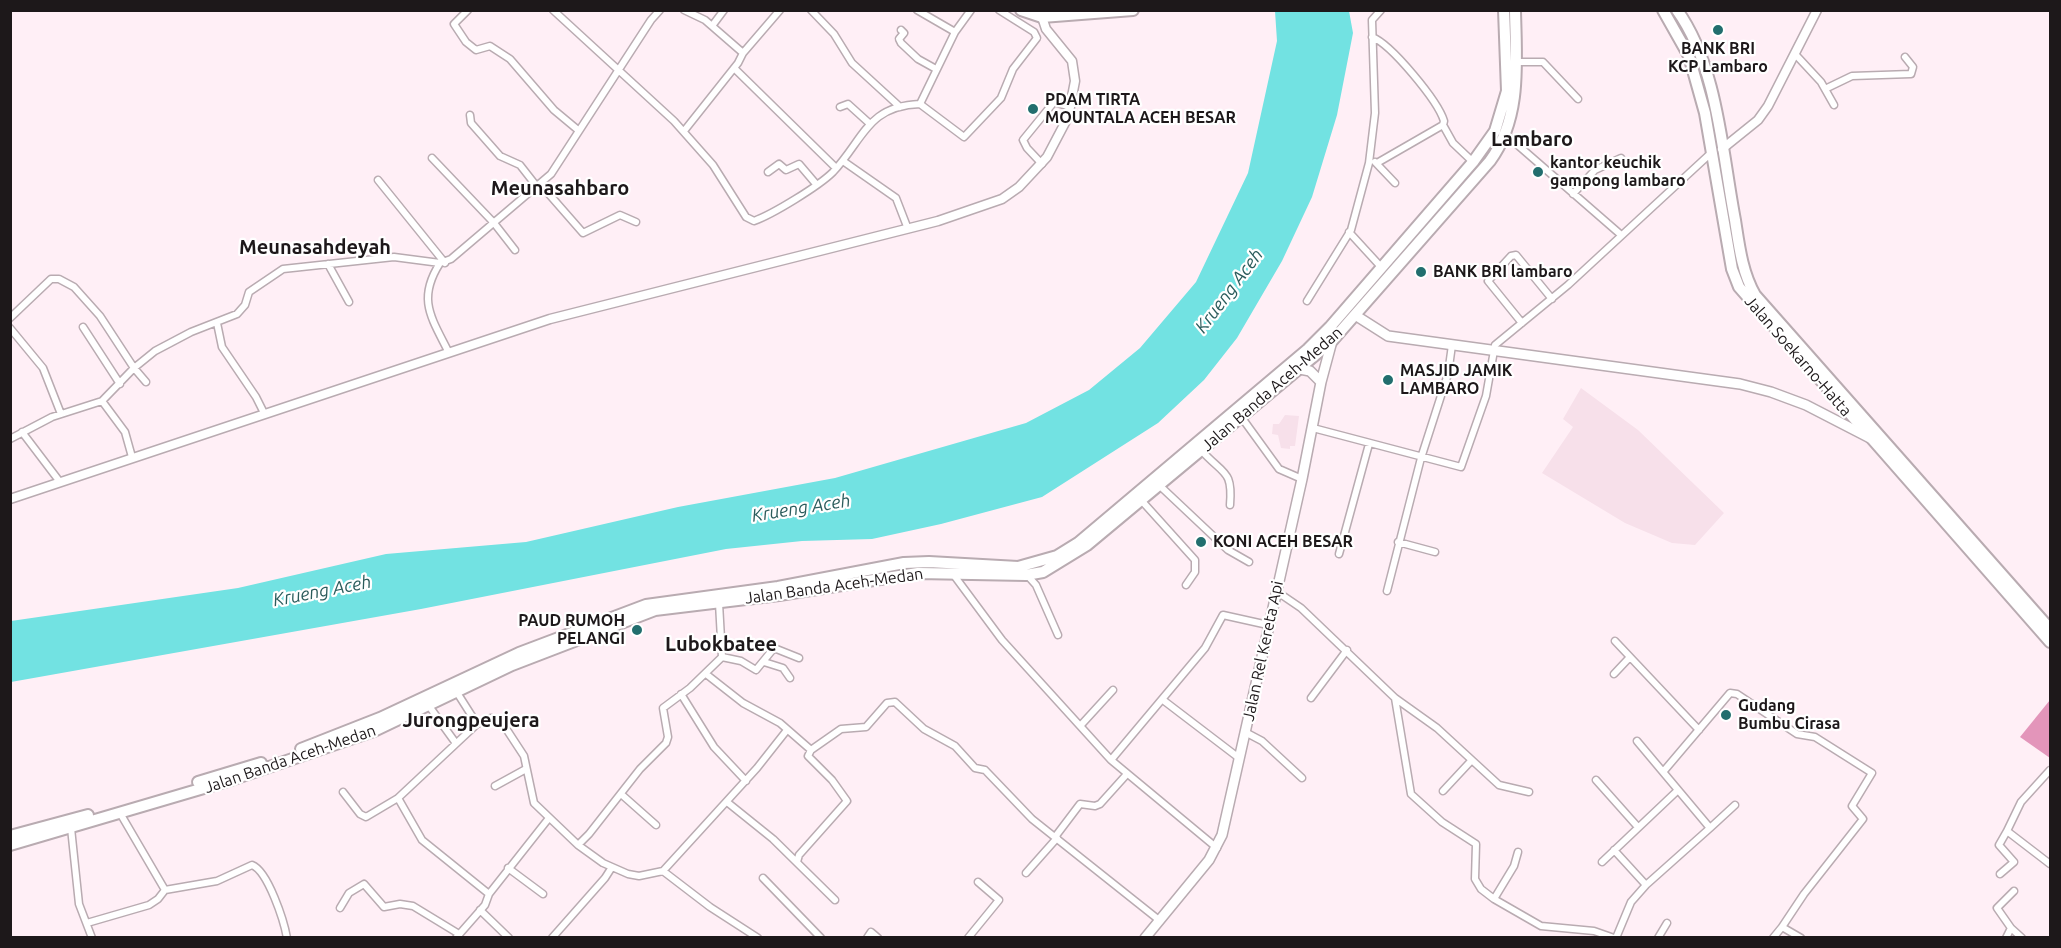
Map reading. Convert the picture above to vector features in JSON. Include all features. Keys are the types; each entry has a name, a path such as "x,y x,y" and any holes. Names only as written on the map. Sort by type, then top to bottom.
{"highway":[{"path":"1021,10 1042,17 1133,10"},
{"name":"Jalan Banda Aceh-Medan","path":"10,836 286,755 380,718 454,681 655,610 719,603 886,576 953,573 1026,575 1043,572 1076,553 1159,485 1308,349 1473,162 1495,131 1507,91 1504,10"},
{"name":"Jalan Banda Aceh-Medan","path":"10,845 264,770 374,731 552,645 656,602 778,587 891,565 929,562 1018,567 1036,564 1057,556 1078,543 1195,451 1242,418 1332,341 1490,161 1505,134 1516,88 1515,10"},
{"name":"Jalan Soekarno-Hatta","path":"1663,10 1689,56 1705,113 1711,153 1727,202 1744,272 1755,295 1939,509"},
{"name":"Jalan Soekarno-Hatta","path":"1677,10 1703,60 1722,149 1732,269 1739,287 1870,438 2050,629"},
{"name":"Jalan Soekarno-Hatta","path":"1952,523 2050,642"}],"main road":[{"path":"1355,315 1388,336 1681,375 1771,392 1806,405 1870,438"},
{"name":"Jalan Rel Kereta Api","path":"1145,938 1217,849 1332,341"},
{"path":"1300,369 1310,371 1321,382"}],"street":[{"path":"468,10 454,24 466,42 476,50 490,46 508,57 547,103 578,130"},
{"path":"554,10 684,131 713,165 752,221 816,184 843,161 869,123 880,114 900,106 920,104 961,136 967,136 1001,98 1013,69 1036,41 1037,36 1046,29"},
{"path":"448,351 432,320 427,298 429,280 442,263 494,223 551,174 578,130 660,10"},
{"path":"684,10 712,26 743,52"},
{"path":"712,26 723,10"},
{"path":"684,131 734,68 743,52 780,10"},
{"path":"811,10 834,34 852,63 900,106"},
{"path":"917,10 955,32"},
{"path":"920,104 955,32 971,10"},
{"path":"999,10 1037,36"},
{"path":"1307,301 1349,232 1373,163 1375,113 1372,20 1381,10"},
{"path":"1722,149 1758,120 1817,10"},
{"path":"10,499 448,351 550,319 633,296 908,229 1002,199 1019,188 1042,164 1067,119 1070,107 1075,81 1072,61 1046,29 1042,17"},
{"path":"901,30 904,33 899,39 901,43 918,59 936,69"},
{"path":"1372,37 1383,41 1409,70 1443,117 1443,125 1453,143 1473,162"},
{"path":"1795,54 1826,89 1834,105"},
{"path":"1826,89 1852,76 1911,74 1913,67 1905,57"},
{"path":"1516,62 1543,62 1578,99"},
{"path":"734,68 836,168"},
{"path":"1042,164 1027,148 1023,140 1054,102 1070,107"},
{"path":"840,107 848,104 869,123"},
{"path":"470,115 471,123 500,156 520,165 583,233 620,215 636,222"},
{"path":"1373,163 1443,125"},
{"path":"1505,134 1620,234"},
{"path":"1312,428 1456,467 1463,465 1491,380 1494,350 1500,340 1552,299 1620,234 1711,153"},
{"path":"432,158 494,223 515,250"},
{"path":"1573,194 1595,170 1621,158"},
{"path":"843,161 896,198 908,229"},
{"path":"1373,163 1395,183"},
{"path":"768,172 779,164 786,170 799,164 816,184"},
{"path":"378,180 442,263"},
{"path":"1349,232 1382,267"},
{"path":"1522,323 1488,281 1511,256 1516,255 1552,299"},
{"path":"10,439 61,414 102,401 134,368 164,346 191,332 217,323 243,308 249,292 274,273 291,267 394,256 442,263"},
{"path":"328,264 349,302"},
{"path":"10,318 51,279 66,281 100,316 134,368 146,382"},
{"path":"217,323 222,347 256,397 264,413"},
{"path":"83,327 120,384"},
{"path":"10,328 43,368 61,414"},
{"path":"1387,591 1420,458 1448,374 1452,345"},
{"path":"102,401 125,432 132,457"},
{"path":"1242,418 1279,469 1302,479"},
{"path":"22,432 60,482"},
{"path":"1339,554 1369,444"},
{"path":"1195,451 1230,477 1232,483 1230,505"},
{"path":"1159,485 1228,550 1249,562"},
{"path":"1141,500 1195,560 1195,572 1186,585"},
{"path":"1398,542 1435,552"},
{"path":"953,573 1002,640 1111,760 1217,849"},
{"path":"1026,575 1036,585 1058,635"},
{"path":"1275,591 1295,604 1347,650 1395,698 1437,728 1463,751 1470,762 1499,785 1529,792"},
{"path":"578,845 640,769 666,742 668,737 663,708 706,674 722,657 719,603"},
{"path":"1111,760 1205,648 1225,613 1268,625"},
{"path":"1615,641 1699,730"},
{"path":"722,657 741,661 756,670 764,662 771,649 777,647 799,658"},
{"path":"1311,698 1347,650"},
{"path":"1614,674 1630,657"},
{"path":"764,662 783,668 790,678"},
{"path":"706,674 743,703 787,730 811,750"},
{"path":"1081,725 1113,690"},
{"path":"456,691 477,724"},
{"path":"1663,772 1730,693 1737,694 1760,712 1797,734 1815,737 1872,773 1852,806 1863,819 1804,894 1773,938"},
{"path":"681,694 714,747 746,781"},
{"path":"1395,698 1412,794 1442,822 1476,844 1475,879 1481,889 1541,926 1594,931 1615,938 1630,902 1735,805"},
{"path":"1163,700 1239,758"},
{"path":"797,862 799,855 847,801 846,797 808,756 811,750 841,729 866,727 887,703 895,702 924,729 955,746 975,768 985,770 1032,819 1160,920"},
{"path":"429,706 455,742"},
{"path":"343,792 365,817 398,798 455,742 477,724 491,718 502,723 521,750 532,799 578,845 612,867 634,875 663,871 746,781 787,730"},
{"path":"1245,732 1262,741 1302,778"},
{"path":"1637,741 1710,828"},
{"path":"1443,791 1470,762"},
{"path":"495,786 526,769"},
{"path":"2000,874 2014,862 1999,845 2021,802 2050,770"},
{"path":"1026,873 1056,838 1080,804 1095,806 1100,804 1126,774"},
{"path":"1596,780 1637,826"},
{"path":"1602,862 1637,826 1677,791"},
{"path":"621,794 656,825"},
{"path":"398,798 422,840 489,894"},
{"path":"727,802 773,839 835,900"},
{"path":"120,813 165,890"},
{"path":"340,908 349,893 364,884 384,907 400,904 413,906 458,936 485,905 489,894 508,868 549,818"},
{"path":"72,828 79,904 92,938"},
{"path":"2007,831 2050,864"},
{"path":"1614,850 1646,885"},
{"path":"1494,899 1514,866 1518,852"},
{"path":"87,923 149,905 165,890 217,881 247,866 254,866 259,869 280,911 287,938"},
{"path":"552,938 612,867"},
{"path":"508,868 543,894"},
{"path":"663,871 710,908 757,937"},
{"path":"763,878 821,938"},
{"path":"968,938 999,900 978,882"},
{"path":"2014,891 1997,908 2011,928 2022,938"},
{"path":"480,909 509,938"},
{"path":"1658,938 1667,923"},
{"path":"1782,927 1802,938"},
{"path":"2006,938 2011,928"},
{"path":"867,938 871,932 878,938"}],"shaded area":[{"path":"1581,388 1638,430 1724,513 1695,545 1672,543 1625,523 1542,473 1573,427 1563,419"},
{"path":"1285,415 1299,416 1295,446 1290,446 1290,449 1281,448 1278,435 1272,434 1273,424 1279,424"},
{"path":"2050,700 2050,758 2020,737"}],"water":[{"name":"Krueng Aceh","path":"1275,11 1349,11 1353,33 1337,115 1312,197 1282,261 1237,338 1204,380 1158,423 1042,497 941,524 872,539 802,541 726,549 421,609 11,682 11,621 238,588 386,554 526,542 678,507 835,478 1026,423 1089,390 1140,348 1196,282 1248,173 1277,41"}],"place":[{"name":"BANK BRI KCP Lambaro","path":"1718,30"},
{"name":"PDAM TIRTA MOUNTALA ACEH BESAR","path":"1033,109"},
{"name":"kantor keuchik gampong lambaro","path":"1538,172"},
{"name":"BANK BRI lambaro","path":"1421,272"},
{"name":"MASJID JAMIK LAMBARO","path":"1388,380"},
{"name":"KONI ACEH BESAR","path":"1201,542"},
{"name":"PAUD RUMOH PELANGI","path":"637,630"},
{"name":"Gudang Bumbu Cirasa","path":"1726,715"}],"district":[{"name":"Lambaro","path":"1532,139"},
{"name":"Meunasahbaro","path":"560,188"},
{"name":"Meunasahdeyah","path":"315,247"},
{"name":"Lubokbatee","path":"721,644"},
{"name":"Jurongpeujera","path":"471,720"}]}
